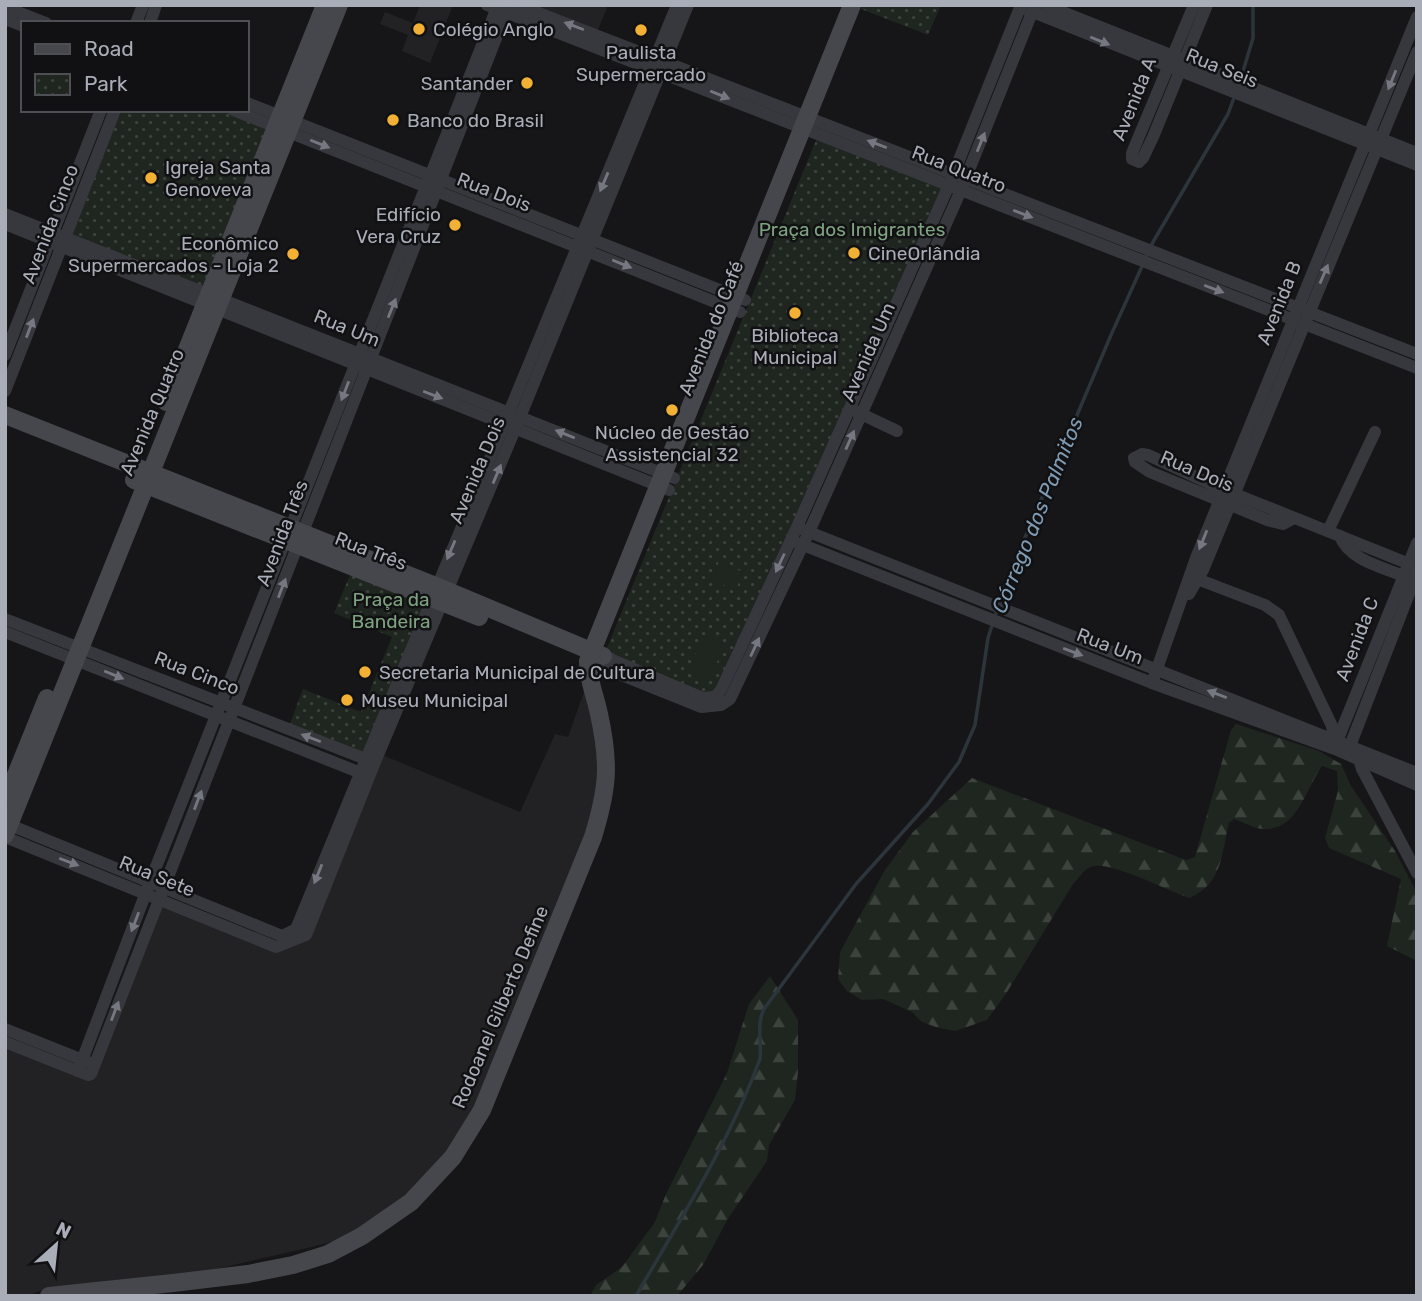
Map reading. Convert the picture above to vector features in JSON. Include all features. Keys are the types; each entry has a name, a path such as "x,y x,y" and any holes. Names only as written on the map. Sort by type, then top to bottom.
{"main road":[{"name":"Avenida Quatro","path":"6,830 31,754 284,124 325,5"},
{"name":"Avenida Quatro","path":"284,124 339,5"},
{"name":"Avenida do Café","path":"595,659 809,124 852,5"},
{"name":"Avenida do Café","path":"809,124 863,5"},
{"name":"Rua Três","path":"5,415 142,476 595,659"},
{"name":"Rua Três","path":"5,428 142,476"},
{"name":"Rodoanel Gilberto Define","path":"50,1296 248,1273 328,1254 387,1221 436,1178 453,1157 487,1099 593,837 608,776 604,738 593,686 595,659"},
{"name":"Avenida Quatro","path":"5,802 31,754"}],"street":[{"name":"Rua Quatro","path":"518,5 658,64 1148,257 1301,316 1417,354"},
{"name":"Avenida Dois","path":"291,936 370,760 512,419 658,64 677,5"},
{"name":"Avenida Dois","path":"658,64 688,5"},
{"name":"Rua Seis","path":"1045,5 1175,64"},
{"name":"Avenida A","path":"1194,5 1175,64 1148,147 1139,162 1132,159 1132,155 1175,64 1207,5"},
{"path":"5,6 41,21"},
{"name":"Rua Quatro","path":"499,7 658,64"},
{"name":"Avenida Três","path":"86,1068 148,888 223,719 235,709 295,537 434,183 499,7"},
{"name":"Rua Seis","path":"1025,7 1374,143 1417,165"},
{"name":"Avenida Um","path":"718,701 725,682 862,414 1025,7"},
{"name":"Avenida B","path":"1374,143 1417,17"},
{"name":"Avenida B","path":"1154,677 1180,605 1194,578 1329,249 1374,143 1417,52"},
{"name":"Rua Dois","path":"248,104 284,124"},
{"name":"Avenida Cinco","path":"5,391 100,112"},
{"name":"Avenida Cinco","path":"5,355 114,112"},
{"name":"Rua Dois","path":"240,112 284,124 737,304"},
{"name":"Rua Seis","path":"1374,143 1417,153"},
{"name":"Avenida Um","path":"803,530 849,408 957,182"},
{"name":"Rua Um","path":"5,214 57,239 666,482"},
{"name":"Rua Um","path":"5,224 57,239"},
{"name":"Rua Quatro","path":"1301,316 1417,368"},
{"path":"849,408 897,431"},
{"path":"1334,534 1375,432"},
{"name":"Rua Dois","path":"1227,498 1150,472 1135,462 1135,458 1142,454 1148,455 1278,524 1287,523 1294,518 1334,534 1355,555 1412,573"},
{"name":"Rua Um","path":"803,530 994,606 1154,677"},
{"name":"Avenida Três","path":"86,1068 162,893 223,719 222,703 295,537"},
{"name":"Rua Um","path":"797,542 1010,627 1417,773"},
{"name":"Avenida C","path":"1343,748 1412,573 1417,543"},
{"path":"1194,578 1265,605 1279,615 1343,748 1417,873"},
{"name":"Rua Cinco","path":"10,627 223,719 364,774"},
{"name":"Rua Cinco","path":"72,652 222,703 370,760"},
{"name":"Rua Três","path":"595,659 701,708 718,701"},
{"name":"Rua Um","path":"1343,748 1417,785"},
{"name":"Rua Sete","path":"6,830 248,928 276,947 291,936"},
{"path":"5,1028 86,1068"},
{"path":"5,1041 86,1068"}],"shaded area":[{"name":"Colégio Anglo","path":"420,5 453,5 430,63 402,51 408,35 380,24 385,12 413,23"},
{"path":"518,5 608,5 596,35"},
{"path":"587,683 603,741 594,816 490,1077 452,1146 413,1192 335,1241 186,1276 50,1287 27,1296 5,1296 5,1042 88,1075 160,900 276,948 307,935 380,754 520,812 555,734 568,737"}],"green space":[{"path":"863,5 941,5 928,35 861,9"},
{"path":"114,112 238,112 274,127 208,294 66,237"},
{"name":"Praça dos Imigrantes","path":"817,138 944,188 796,527 712,698 604,655"},
{"path":"719,562 743,572 736,590 711,580"},
{"name":"Praça da Bandeira","path":"353,568 431,598 364,758 288,729 303,689 361,712 392,637 334,613"},
{"path":"704,636 725,645 708,682 687,672"},
{"path":"1236,724 1319,751 1341,764 1351,786 1395,851 1417,893 1417,961 1387,946 1401,879 1329,848 1325,838 1338,791 1337,771 1322,766 1300,806 1286,822 1266,829 1234,819 1229,823 1215,876 1190,898 1115,869 1103,866 1088,868 1073,884 987,1020 955,1031 936,1027 922,1022 912,1012 883,999 862,1000 847,991 838,979 840,952 885,870 913,832 972,778 1186,860 1195,857 1231,730"},
{"path":"770,976 798,1020 798,1071 795,1100 769,1145 767,1161 729,1217 703,1265 677,1296 590,1296 596,1285 622,1267 655,1222 666,1194 727,1073 749,1004"}],"waterway":[{"name":"Córrego dos Palmitos","path":"1241,78 1253,38 1253,5"},
{"name":"Córrego dos Palmitos","path":"636,1296 703,1180 748,1090 760,1059 760,1027 764,1009 856,884 928,804 959,762 975,725 988,638 1005,585 1153,242 1228,114 1235,95"}],"place":[{"name":"Colégio Anglo","path":"419,29"},
{"name":"Paulista Supermercado","path":"641,30"},
{"name":"Santander","path":"527,83"},
{"name":"Banco do Brasil","path":"393,120"},
{"name":"Igreja Santa Genoveva","path":"151,178"},
{"name":"Edifício Vera Cruz","path":"455,225"},
{"name":"CineOrlândia","path":"854,253"},
{"name":"Econômico Supermercados - Loja 2","path":"293,254"},
{"name":"Biblioteca Municipal","path":"795,313"},
{"name":"Núcleo de Gestão Assistencial 32","path":"672,410"},
{"name":"Secretaria Municipal de Cultura","path":"365,672"},
{"name":"Museu Municipal","path":"347,700"}]}
